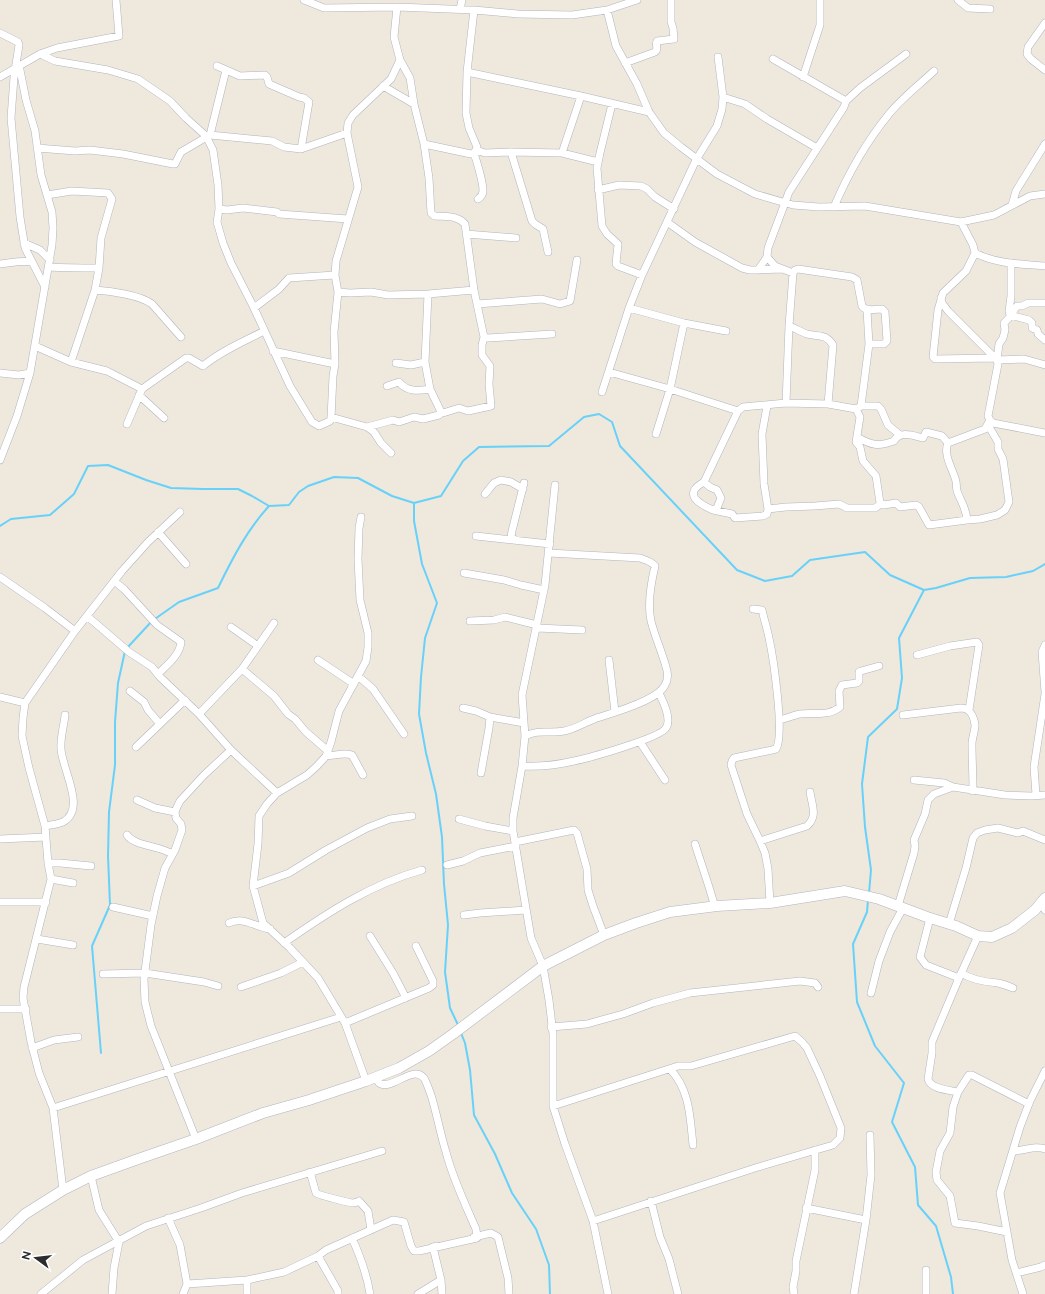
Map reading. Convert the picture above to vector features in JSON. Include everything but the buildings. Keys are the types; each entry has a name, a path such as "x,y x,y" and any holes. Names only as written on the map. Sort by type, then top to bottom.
{"street":[{"path":"0,77 40,54 57,48 119,36 116,0"},
{"path":"304,0 324,8 362,4 460,9 518,14 572,15 607,10 636,0"},
{"path":"460,9 462,0"},
{"path":"625,63 655,52 657,49 657,41 674,39 671,22 671,0"},
{"path":"802,76 820,25 820,0"},
{"path":"958,0 968,8 990,9"},
{"path":"367,427 393,420 399,422 414,417 423,419 439,415 441,412 446,413 459,408 468,411 491,406 489,384 490,366 482,354 484,337 474,290 465,224 457,218 435,216 432,213 424,144 414,104 410,78 400,60 394,37 397,6"},
{"path":"474,10 467,72 466,113 469,128 477,148 475,152 483,192 482,196 478,199"},
{"path":"607,10 616,46 649,112 664,133 696,160 717,174 749,190 784,204 834,207 864,206 962,222 994,215 1030,196 1045,194"},
{"path":"1045,23 1028,47 1027,54 1045,70"},
{"path":"0,33 19,43 11,118 20,218 25,248 45,287"},
{"path":"40,54 55,61 108,70 138,78 170,100 186,118 208,136 214,150 219,209 218,222 223,243 231,263 254,308 290,386 312,422 319,426 330,421 332,417 334,332 338,292 335,275 336,261 358,187 347,133 348,123 353,114 391,79 400,60"},
{"path":"758,270 767,257 768,248 789,192 844,107 846,101 860,88 906,54"},
{"path":"602,392 628,308 642,275 696,160 717,126 722,109 723,97 718,57"},
{"path":"773,59 846,101"},
{"path":"0,460 17,416 30,373 52,245 53,228 52,212 41,175 35,131 17,66"},
{"path":"217,66 240,76 265,75 270,84 304,98 309,102 301,150"},
{"path":"208,136 226,70"},
{"path":"834,207 840,192 859,157 890,113 934,71"},
{"path":"467,72 649,112"},
{"path":"383,86 414,104"},
{"path":"562,153 581,96"},
{"path":"723,97 745,104 767,119 817,148"},
{"path":"612,104 597,168 602,226 607,234 618,244 616,264 642,275"},
{"path":"37,148 75,151 90,150 123,154 175,164 181,152 208,136 272,140 284,147 301,150 347,133"},
{"path":"424,144 471,154 475,152 562,153 598,162"},
{"path":"1012,205 1016,190 1045,144"},
{"path":"511,152 532,221 543,229 548,252"},
{"path":"598,190 619,185 641,186 674,209"},
{"path":"47,195 72,191 108,193 112,199 101,238 99,268 95,290 71,362"},
{"path":"219,209 228,210 243,208 277,212 279,214 348,219"},
{"path":"667,222 695,242 742,268 750,270 782,269"},
{"path":"962,222 973,245 975,253 966,271 943,293 938,310 933,358 1024,359 1045,365"},
{"path":"466,234 516,238"},
{"path":"24,243 40,250 49,263 67,268 99,268"},
{"path":"975,253 988,259 1045,266"},
{"path":"767,257 775,266 793,273"},
{"path":"477,304 542,299 560,304 570,301 577,260"},
{"path":"0,264 28,261 32,262"},
{"path":"1010,315 1011,263"},
{"path":"786,403 789,326 793,273 795,270 798,269 855,278 857,280 862,306 867,310 882,309 885,312 887,341 884,344 869,344"},
{"path":"254,308 279,289 289,278 335,275"},
{"path":"95,290 110,291 147,300 181,337"},
{"path":"338,292 371,292 388,295 428,294 474,290"},
{"path":"428,294 425,362 430,389 441,412"},
{"path":"768,508 839,504 847,508 875,508 881,504 896,503 900,507 916,505 919,507 929,525 997,515 1005,510 1009,502 1003,459 998,449 998,442 989,423 988,416 998,364 995,359 948,311 942,304 941,298"},
{"path":"995,359 1005,330 1003,324 1017,306 1022,306 1028,303 1045,303"},
{"path":"628,308 684,323 726,330"},
{"path":"867,310 869,344 859,407 860,417 856,442 860,447 862,458 876,476 879,502 881,504"},
{"path":"1010,315 1029,320 1032,323 1032,328 1036,330 1045,340"},
{"path":"656,434 670,388 684,323"},
{"path":"789,326 808,334 822,336 829,339 833,345 828,404"},
{"path":"127,424 140,392 186,358 202,366 264,331"},
{"path":"484,337 552,334"},
{"path":"35,346 71,362 108,371 140,392 164,418"},
{"path":"273,351 334,364"},
{"path":"396,363 411,365 425,362"},
{"path":"609,372 670,388 738,411"},
{"path":"0,373 20,375 30,373"},
{"path":"387,386 400,382 409,390 430,389"},
{"path":"767,406 762,434 764,484 768,514 763,516 735,518 732,514 713,510 700,504 695,499 694,491 698,485 704,482 738,411 743,407 767,406 786,403 828,404 859,407 878,406 880,407 888,425 900,436"},
{"path":"332,417 367,427 374,432 381,443 391,453"},
{"path":"989,423 1045,433"},
{"path":"948,443 984,430 989,423"},
{"path":"857,437 869,444 884,444 894,441 900,436 908,434 923,438 926,432 942,436 948,443 949,464 956,479 957,490 967,511 967,520"},
{"path":"485,494 494,483 501,480 523,486 512,531 511,537 514,539"},
{"path":"704,482 717,490 721,498 717,508 713,510"},
{"path":"555,485 544,590 522,695 525,736 522,766 513,818 513,831 531,938 543,966 549,1000 553,1034 553,1106 567,1151 593,1221 608,1294"},
{"path":"63,1190 53,1108 39,1073 32,1048 23,998 24,987 52,879 48,863 45,826 28,768 22,736 25,703 75,631 114,581 148,542 180,512"},
{"path":"361,517 358,544 360,600 368,633 366,661 340,711 327,753 317,766 307,775 277,793 259,816 258,844 252,886 263,923 318,978 343,1020 371,1079 382,1084 391,1084 409,1075 418,1075 424,1078 435,1108 452,1174 476,1229 478,1238 433,1247"},
{"path":"158,532 186,564"},
{"path":"476,536 550,544"},
{"path":"525,736 533,732 564,731 647,700 659,693 665,686 668,676 651,620 650,598 653,564 640,558 549,553"},
{"path":"464,573 504,580 521,586 544,590"},
{"path":"0,577 75,631"},
{"path":"114,581 124,589 157,625 181,642 180,650 158,674"},
{"path":"754,609 762,610 769,638 779,720 778,743 776,749 734,758 731,765 746,814 765,854 768,868 770,903"},
{"path":"87,616 129,652 152,667 199,714 231,750 277,793"},
{"path":"470,621 494,620 505,617 537,627 582,630"},
{"path":"199,714 242,669 274,623"},
{"path":"232,627 258,646"},
{"path":"917,655 950,646 977,642 978,645 974,685 969,710 975,726 972,742 973,791"},
{"path":"1036,795 1034,767 1045,693 1042,652 1045,645"},
{"path":"318,660 354,684"},
{"path":"609,660 616,712"},
{"path":"779,720 799,714 834,712 840,707 839,691 842,685 857,683 859,681 859,672 879,666"},
{"path":"242,669 274,696 288,714 295,719 327,753 335,756 343,753 352,755 363,775"},
{"path":"358,676 373,689 404,734"},
{"path":"130,691 144,702 148,710 160,724"},
{"path":"522,766 533,767 574,761 640,742 655,735 666,729 668,720 665,707 659,693"},
{"path":"0,697 25,703"},
{"path":"136,747 185,700"},
{"path":"462,708 476,711 490,717 524,723"},
{"path":"903,715 962,708 969,710"},
{"path":"45,826 63,822 70,817 74,807 73,794 64,765 61,749 65,715"},
{"path":"481,773 490,717"},
{"path":"640,742 665,780"},
{"path":"196,1139 151,1026 145,1002 145,973 157,896 165,868 182,830 181,824 176,818 175,812 180,801 204,775 231,750"},
{"path":"914,780 944,783 952,787 1005,795 1045,795"},
{"path":"871,993 879,961 900,907 914,853 914,840 925,814 928,800 934,794 952,787"},
{"path":"760,841 807,826 812,822 814,816 810,792"},
{"path":"137,800 155,808 175,812"},
{"path":"252,886 289,873 326,850 367,828 390,819 412,816"},
{"path":"459,819 513,831"},
{"path":"949,924 966,868 973,838 977,833 998,828 1018,833 1023,831 1045,840"},
{"path":"447,865 463,861 480,853 574,830 577,833 587,869 588,890 592,906 604,936"},
{"path":"127,835 134,841 167,850 172,854"},
{"path":"0,839 46,837"},
{"path":"694,844 715,907"},
{"path":"48,863 91,866"},
{"path":"284,943 351,899 403,875 422,870"},
{"path":"52,879 73,883"},
{"path":"0,1238 25,1214 63,1190 91,1176 196,1139 263,1113 309,1100 399,1068 429,1051 453,1034 543,966 604,936 636,923 670,912 770,903 845,891 878,899 971,932 978,936 992,937 1012,928 1044,904"},
{"path":"0,902 46,902"},
{"path":"113,907 153,916"},
{"path":"464,916 480,912 526,910"},
{"path":"930,918 920,957 926,965 974,979 990,983 999,983 1013,988"},
{"path":"229,923 236,920 246,921 262,928 270,929"},
{"path":"370,936 393,973 406,998"},
{"path":"958,1092 932,1086 929,1083 928,1079 932,1042 978,936"},
{"path":"37,939 73,945"},
{"path":"53,1108 170,1071 343,1020 406,998 433,985 433,981 416,946"},
{"path":"241,987 281,973 303,962"},
{"path":"103,974 145,973 204,982 218,986"},
{"path":"551,1027 587,1024 623,1014 653,1002 704,991 800,981 815,983 818,987"},
{"path":"0,1008 26,1009"},
{"path":"553,1106 678,1066 691,1066 794,1036 807,1048 841,1128 840,1138 833,1144 651,1201 593,1221"},
{"path":"32,1048 54,1040 78,1037"},
{"path":"670,1069 676,1076 688,1103 693,1145"},
{"path":"1023,1294 1012,1260 1000,1193 1020,1127 1045,1070"},
{"path":"1007,1232 955,1223 950,1196 937,1180 936,1172 940,1151 950,1133 953,1107 958,1092 969,1075 972,1075 1029,1104"},
{"path":"854,1294 872,1175 870,1135"},
{"path":"1013,1151 1036,1147 1045,1149"},
{"path":"794,1294 793,1287 796,1261 815,1170 815,1150"},
{"path":"41,1294 83,1260 146,1226 310,1172 382,1151"},
{"path":"310,1172 316,1193 320,1196 331,1197 354,1203 359,1201 368,1211 371,1230"},
{"path":"91,1176 99,1210 118,1242 112,1294"},
{"path":"651,1201 660,1237 669,1259 678,1294"},
{"path":"806,1208 866,1220"},
{"path":"168,1218 180,1246 187,1284 183,1294"},
{"path":"187,1284 247,1280 284,1272 318,1256 326,1250 393,1220 404,1222 411,1246 414,1251 491,1233 494,1234 498,1237 508,1278 509,1294"},
{"path":"352,1238 359,1254 368,1282 370,1294"},
{"path":"433,1247 441,1280 442,1294"},
{"path":"318,1256 338,1291 338,1294"},
{"path":"1016,1273 1041,1268 1045,1265"},
{"path":"926,1270 926,1294"},
{"path":"247,1280 247,1294"},
{"path":"418,1294 441,1280"}],"waterway":[{"path":"0,526 11,519 50,515 74,494 88,466 108,465 171,488 238,489 269,506 289,505 299,492 308,486 334,477 358,478 392,496 414,503 441,496 463,461 479,447 549,446 584,417 599,414 612,422 620,446 737,570 765,581 792,576 810,560 865,552 890,575 924,590 970,578 1006,577 1033,571 1045,564"},
{"path":"414,503 414,521 422,564 437,603 425,638 419,714 426,753 436,794 442,837 444,884 448,925 445,972 450,1008 459,1027"},
{"path":"127,648 152,621 179,602 218,588 234,556 247,535 269,506"},
{"path":"869,893 871,870 865,827 862,784 868,737 897,709 902,678 899,638 924,590"},
{"path":"101,1053 92,946 110,905 108,856 109,812 115,765 115,722 118,683 125,651"},
{"path":"868,900 867,912 853,944 857,1002 875,1046 904,1083 892,1122 915,1167 918,1205 936,1226 951,1277 953,1294"},
{"path":"461,1033 465,1043 470,1070 474,1115 495,1154 512,1193 536,1229 549,1265 550,1294"}]}
